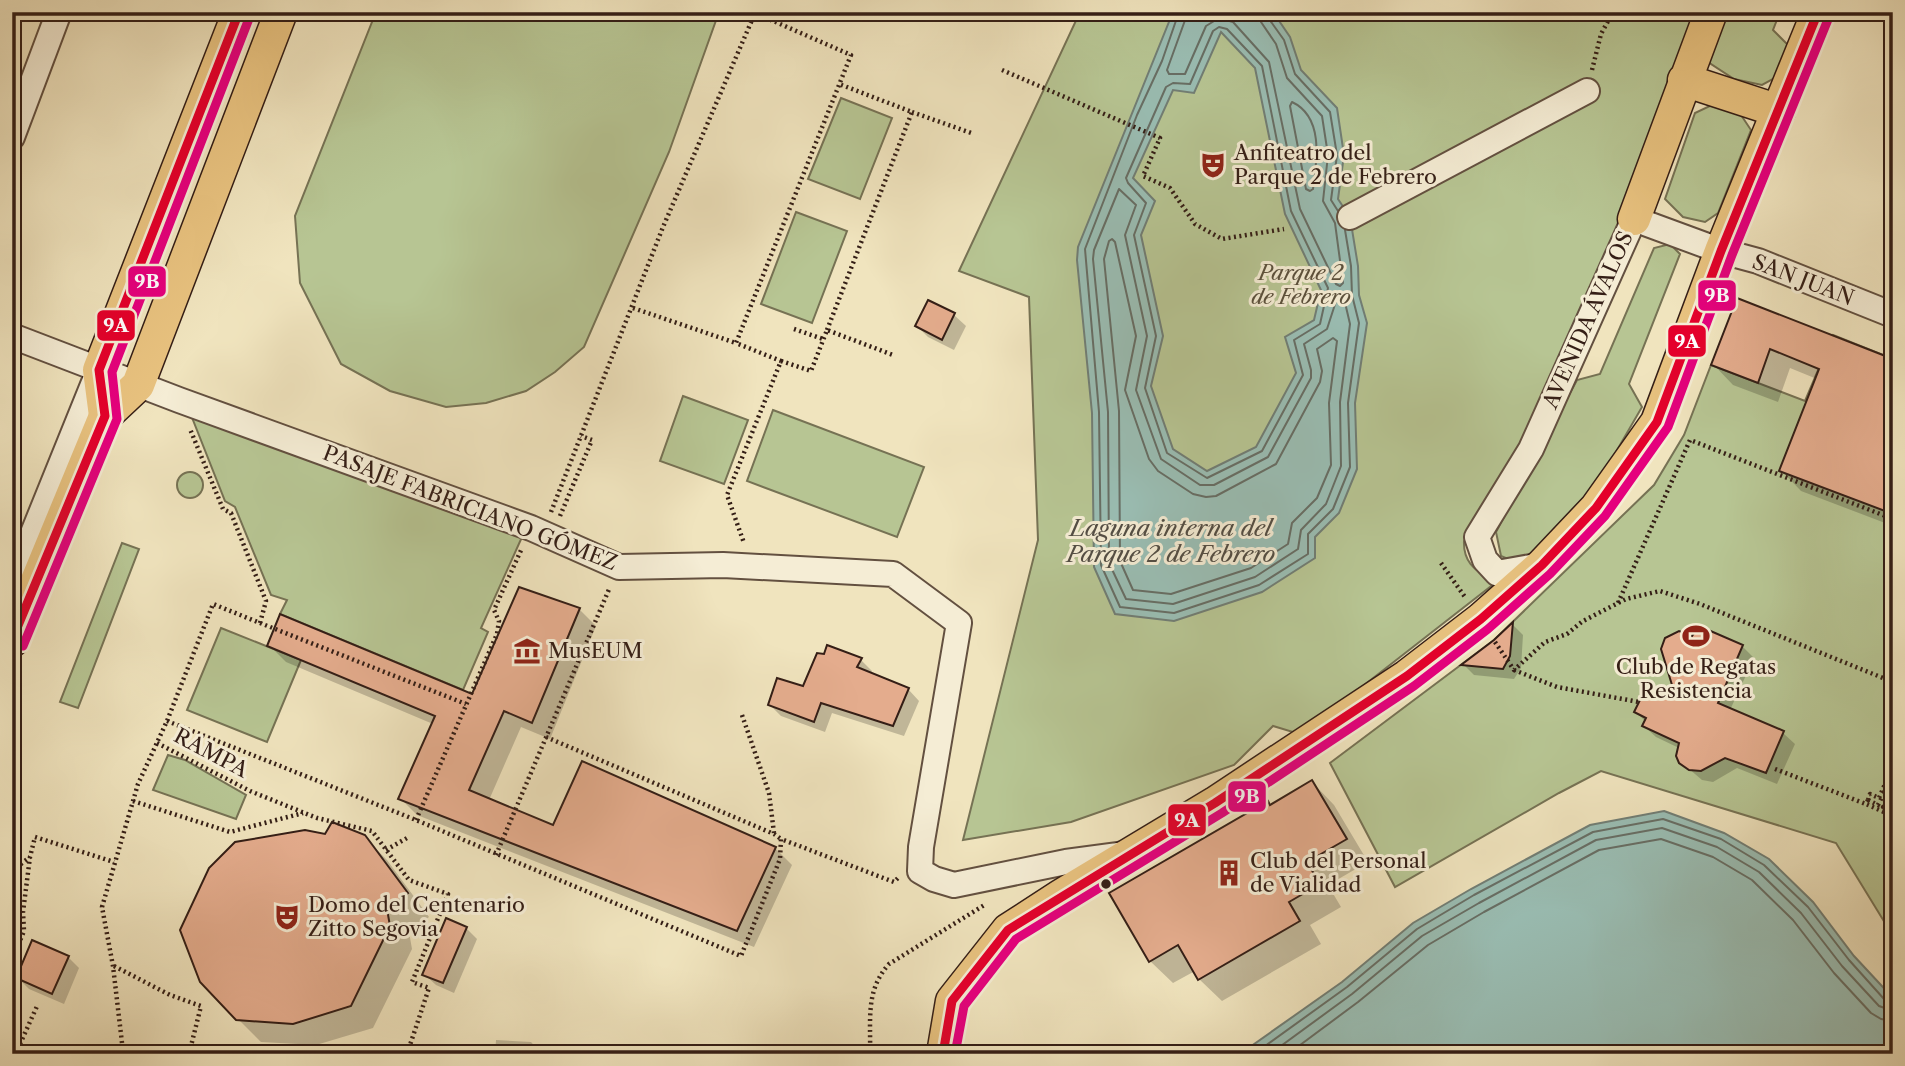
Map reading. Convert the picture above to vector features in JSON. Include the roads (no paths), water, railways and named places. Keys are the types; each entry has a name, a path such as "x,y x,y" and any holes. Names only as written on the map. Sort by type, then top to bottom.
{"main road":[{"path":"105,416 99,370 239,12"},
{"path":"12,641 105,416 138,385 281,12"},
{"name":"AVENIDA ÁVALOS","path":"1634,219 1660,115 1684,80 1711,12"},
{"path":"943,1054 953,1001 1008,930 1214,803 1407,676 1481,619 1542,565 1596,508 1657,422 1721,251 1818,12"},
{"path":"1684,80 1779,111"}],"street":[{"path":"12,137 59,12"},
{"path":"1350,217 1587,91"},
{"name":"SAN JUAN","path":"1634,219 1721,251 1758,261 1893,315"},
{"name":"AVENIDA ÁVALOS","path":"1542,565 1497,573 1485,560 1476,537 1531,449 1634,219"},
{"name":"PASAJE FABRICIANO GÓMEZ","path":"12,336 178,400 539,526 619,567 753,567 893,573 959,623 921,847 920,870 934,879 954,885 1066,862 1131,853"},
{"path":"12,585 99,370"}],"water":[{"name":"Laguna interna del Parque 2 de Febrero","path":"1173,12 1273,12 1290,37 1301,70 1337,108 1344,155 1338,199 1350,217 1358,266 1359,295 1367,323 1355,403 1357,469 1339,513 1315,537 1315,558 1262,592 1174,621 1115,614 1094,567 1092,413 1078,247","holes":["1221,32 1255,68 1285,214 1321,290 1314,320 1285,337 1296,373 1256,447 1207,471 1173,449 1151,386 1163,336 1141,235 1155,201 1133,178 1173,90 1194,93"]},
{"path":"1664,811 1724,833 1769,859 1813,902 1854,956 1893,998 1893,1054 1240,1054 1342,982 1413,923 1471,889 1590,825"}],"place":[{"name":"Anfiteatro del Parque 2 de Febrero","path":"1213,165"},
{"name":"Club de Regatas Resistencia","path":"1696,636"},
{"name":"MusEUM","path":"527,651"},
{"name":"Club del Personal de Vialidad","path":"1229,873"},
{"name":"Domo del Centenario Zitto Segovia","path":"287,917"}],"park label":[{"name":"Parque 2 de Febrero","path":"1301,285"}]}
